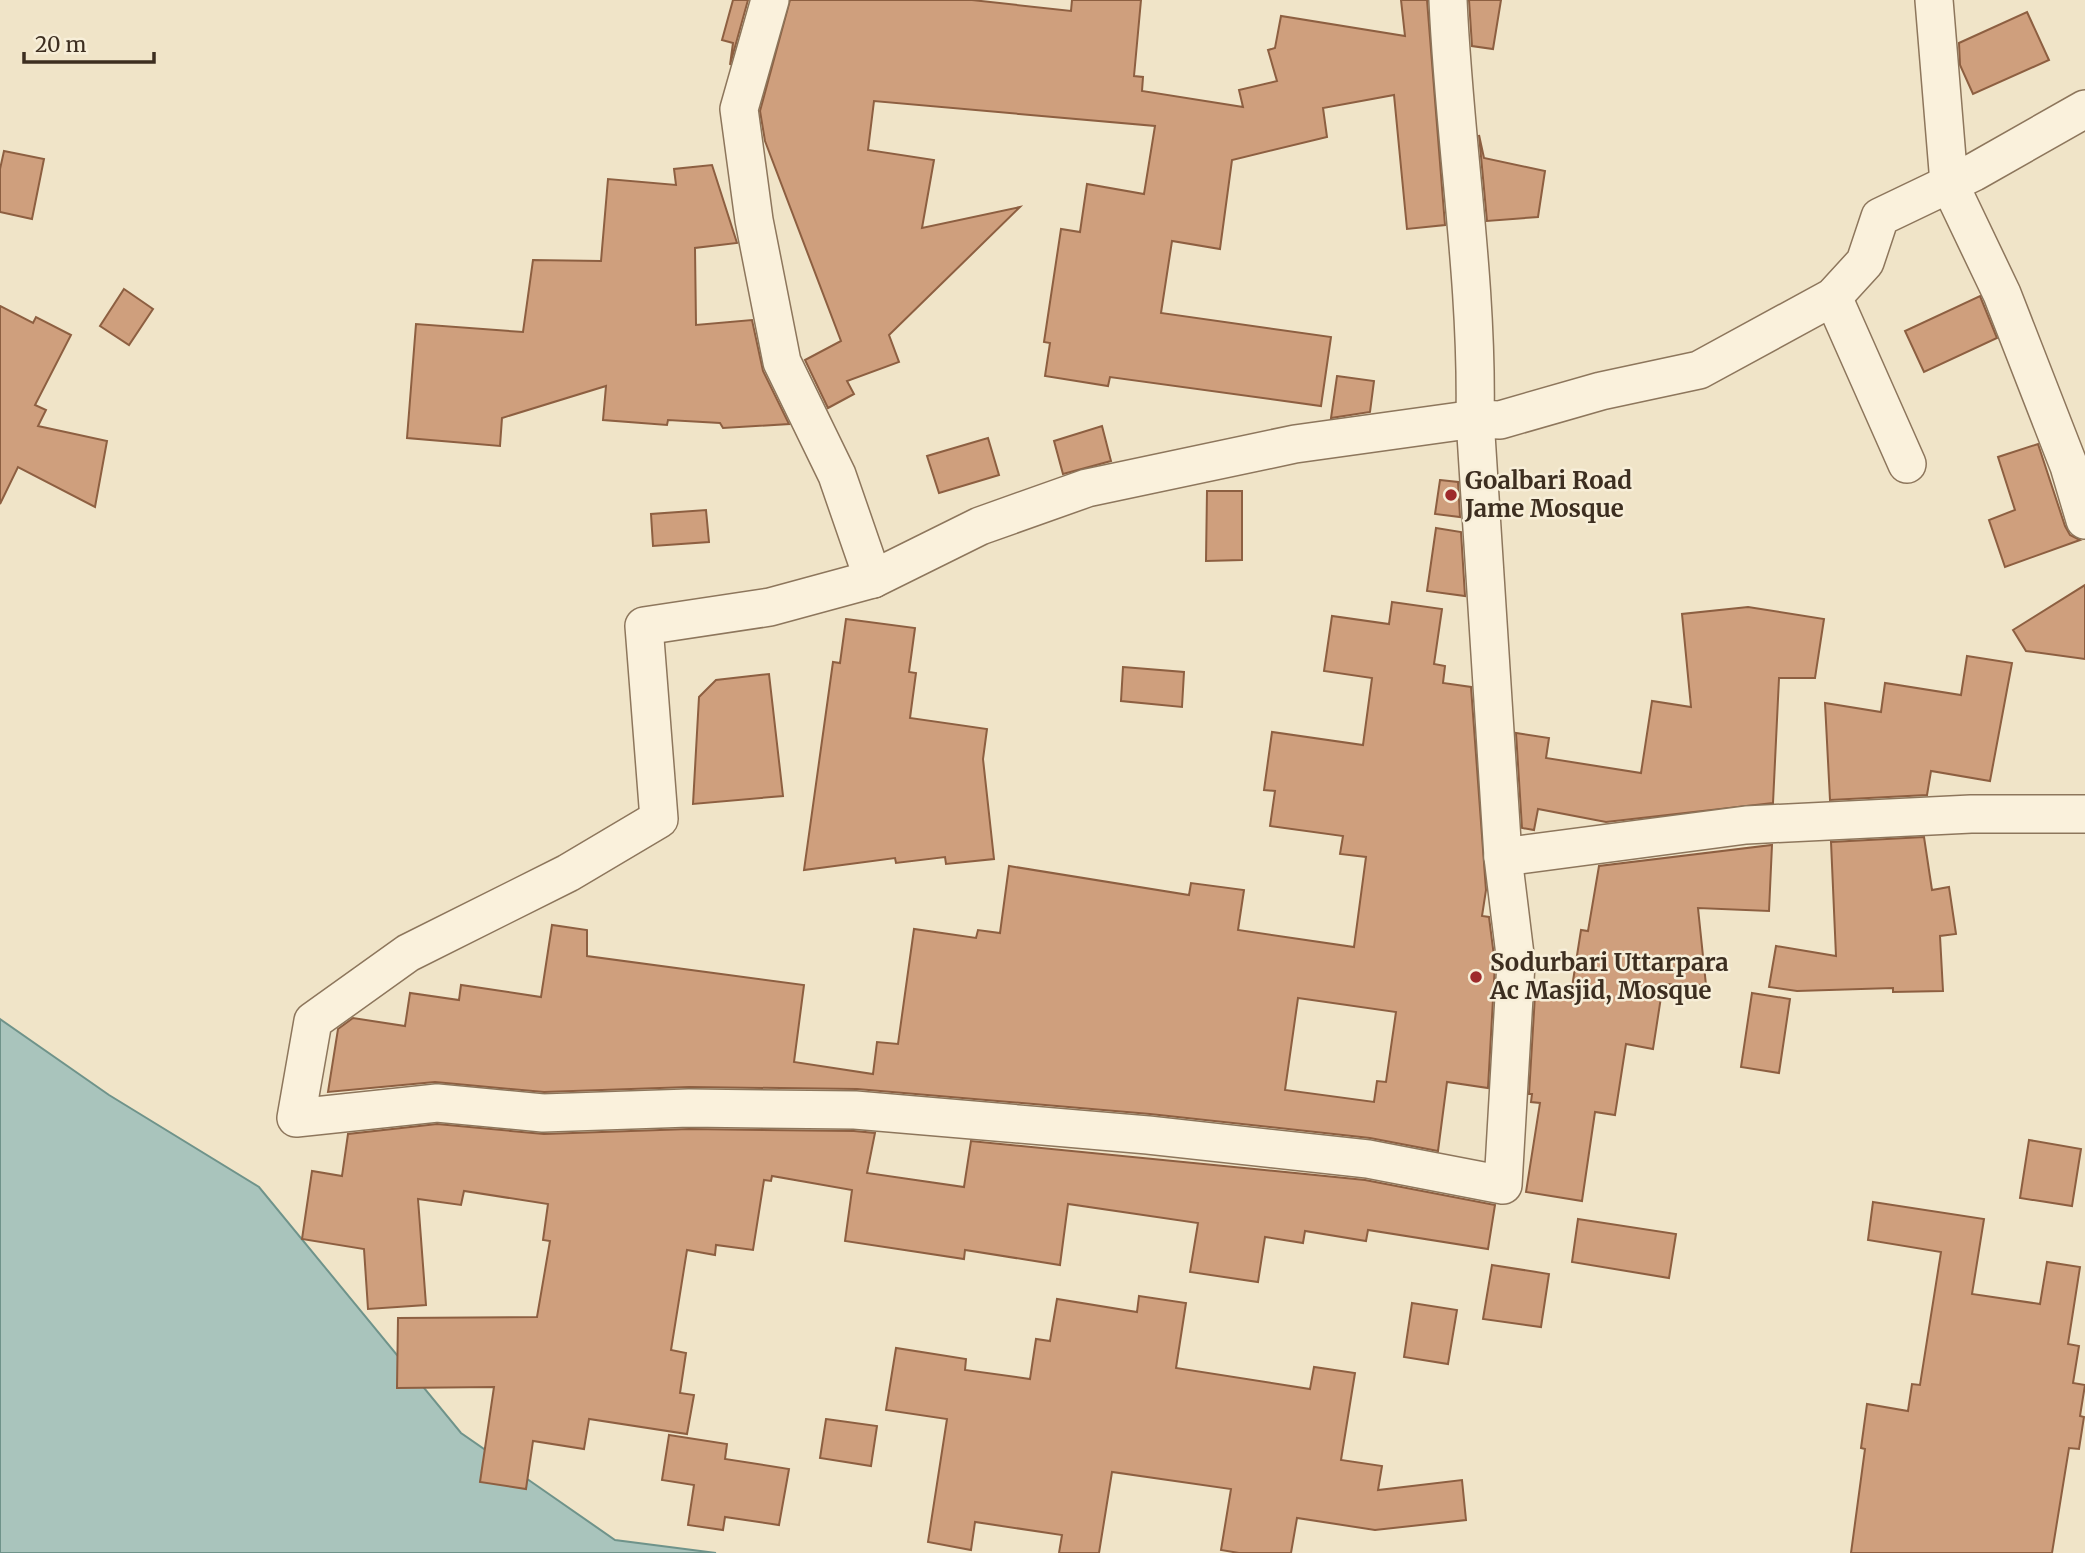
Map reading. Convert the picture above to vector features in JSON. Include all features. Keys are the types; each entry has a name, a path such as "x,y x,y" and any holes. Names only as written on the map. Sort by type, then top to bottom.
{"street":[{"path":"770,0 739,109 754,220 782,362 837,475 873,579"},
{"path":"1448,0 1451,82 1477,345 1475,419 1503,857 1516,963 1503,1185 1368,1159 1148,1135 855,1110 689,1108 542,1113 437,1103 296,1118 313,1021 408,953 568,873 659,819 644,626 770,607 873,579 980,526 1087,488 1295,444 1475,419 1500,420 1601,391 1699,370 1833,297 1865,262 1880,217 2085,109"},
{"path":"1934,0 1949,183 2002,294 2077,465 2085,520"},
{"path":"1833,297 1907,464"},
{"path":"1503,857 1746,825 1970,814 2085,814"}],"water":[{"path":"0,1019 109,1095 259,1187 461,1433 615,1540 716,1553 0,1553"}],"building":[{"path":"733,0 748,0 730,65 733,43 722,40"},
{"path":"790,0 972,0 1071,11 1072,0 1141,0 1134,76 1143,77 1142,91 1243,107 1239,90 1277,81 1268,50 1275,48 1281,16 1405,36 1401,0 1427,0 1445,225 1407,229 1394,95 1323,108 1327,137 1232,160 1220,249 1172,241 1161,313 1331,337 1321,406 1110,377 1108,386 1045,376 1050,343 1044,342 1061,229 1080,232 1087,184 1144,194 1155,126 874,101 868,150 934,160 922,228 1020,207 889,335 899,362 847,381 854,394 828,408 805,360 841,341 765,141 760,111"},
{"path":"1469,0 1501,0 1493,49 1472,46"},
{"path":"2027,12 2049,60 1973,94 1960,65 1959,43"},
{"path":"1479,135 1484,158 1545,171 1538,217 1487,221"},
{"path":"4,151 44,159 32,219 0,212 0,169"},
{"path":"712,165 737,243 695,248 696,325 752,320 763,371 789,424 723,428 720,423 668,420 667,425 603,420 606,386 502,418 500,446 407,438 416,324 523,332 533,260 601,261 608,179 676,185 674,169"},
{"path":"124,289 153,309 129,345 100,326"},
{"path":"1980,296 1997,338 1924,372 1905,331"},
{"path":"0,306 33,323 36,317 71,335 35,405 46,410 38,426 107,441 95,507 18,467 0,504"},
{"path":"1337,376 1374,381 1370,412 1331,418"},
{"path":"1102,426 1111,461 1063,474 1054,441"},
{"path":"988,438 999,475 939,493 927,456"},
{"path":"2038,444 2065,526 2070,535 2080,540 2005,567 1989,520 2015,510 1998,457"},
{"path":"1440,480 1458,482 1460,517 1435,514"},
{"path":"1207,491 1242,491 1242,560 1206,561"},
{"path":"706,510 709,542 653,546 651,514"},
{"path":"1436,528 1461,532 1465,596 1427,591"},
{"path":"2085,585 2085,659 2026,651 2013,630"},
{"path":"1392,602 1442,609 1434,664 1445,666 1443,683 1471,687 1486,890 1482,916 1489,917 1495,964 1488,1088 1447,1082 1438,1151 1370,1138 1150,1114 857,1089 689,1087 544,1092 435,1082 328,1092 338,1029 353,1018 405,1026 410,993 459,1000 461,985 541,997 552,925 587,930 587,956 804,985 794,1062 873,1074 877,1042 898,1044 914,929 976,938 978,930 1000,933 1009,866 1189,895 1191,883 1244,890 1238,930 1354,947 1366,857 1340,854 1343,836 1270,826 1275,791 1264,790 1272,732 1363,745 1372,678 1324,671 1332,616 1389,624","holes":["1298,998 1396,1012 1386,1082 1377,1081 1374,1102 1285,1090"]},
{"path":"1748,607 1824,619 1815,678 1779,678 1773,803 1606,822 1538,809 1534,830 1522,828 1516,733 1549,738 1546,758 1641,773 1652,701 1691,707 1682,614"},
{"path":"846,619 915,628 909,672 916,673 910,718 987,729 983,759 994,859 946,864 945,857 896,863 895,858 804,870 833,662 840,663"},
{"path":"1967,656 2012,663 1990,781 1931,771 1927,795 1830,800 1825,703 1881,712 1885,683 1961,695"},
{"path":"1123,667 1184,672 1182,707 1121,701"},
{"path":"769,674 783,796 693,804 699,697 716,680"},
{"path":"1924,837 1932,890 1949,887 1956,934 1940,936 1943,991 1893,992 1893,988 1797,991 1769,987 1776,946 1836,956 1831,842"},
{"path":"1772,845 1769,911 1698,908 1706,985 1663,984 1653,1049 1626,1044 1615,1115 1595,1112 1582,1201 1526,1192 1540,1103 1531,1102 1532,1094 1529,1094 1535,995 1570,1000 1581,930 1588,931 1599,866"},
{"path":"1752,993 1790,999 1779,1073 1741,1067"},
{"path":"437,1124 544,1134 689,1129 854,1131 875,1133 867,1173 964,1187 971,1141 1365,1180 1495,1205 1488,1249 1368,1230 1366,1241 1305,1231 1303,1243 1265,1237 1258,1282 1190,1272 1198,1223 1068,1204 1060,1265 965,1250 964,1259 845,1241 852,1190 772,1176 771,1181 764,1180 753,1250 716,1245 715,1255 687,1250 671,1350 686,1353 680,1393 694,1395 687,1434 589,1419 584,1449 533,1441 526,1489 480,1482 494,1387 397,1388 398,1318 537,1317 550,1241 543,1240 548,1204 464,1191 461,1205 418,1199 426,1305 368,1309 364,1249 302,1239 312,1171 342,1176 348,1134"},
{"path":"2029,1140 2081,1149 2072,1206 2020,1198"},
{"path":"1873,1202 1984,1219 1972,1294 2040,1304 2047,1262 2080,1267 2068,1344 2079,1346 2073,1383 2085,1385 2080,1416 2084,1417 2079,1449 2069,1448 2052,1553 1851,1553 1865,1449 1861,1448 1867,1404 1908,1411 1912,1384 1920,1385 1941,1252 1868,1240"},
{"path":"1578,1219 1676,1234 1669,1278 1572,1262"},
{"path":"1492,1265 1549,1274 1541,1327 1483,1319"},
{"path":"1139,1296 1186,1303 1176,1368 1310,1389 1314,1367 1355,1373 1341,1460 1382,1466 1378,1490 1462,1480 1466,1520 1375,1530 1297,1518 1291,1553 1239,1553 1221,1550 1231,1489 1112,1472 1099,1553 1059,1553 1062,1535 975,1522 971,1550 928,1542 947,1419 886,1410 896,1348 966,1359 965,1370 1030,1379 1036,1339 1050,1341 1057,1299 1137,1312"},
{"path":"1412,1303 1457,1310 1448,1364 1404,1357"},
{"path":"826,1419 877,1426 871,1466 820,1458"},
{"path":"669,1435 727,1444 725,1459 789,1469 779,1525 725,1517 723,1530 688,1525 694,1485 662,1480"}],"place":[{"name":"Goalbari Road Jame Mosque","path":"1451,495"},
{"name":"Sodurbari Uttarpara Ac Masjid, Mosque","path":"1476,977"}]}
